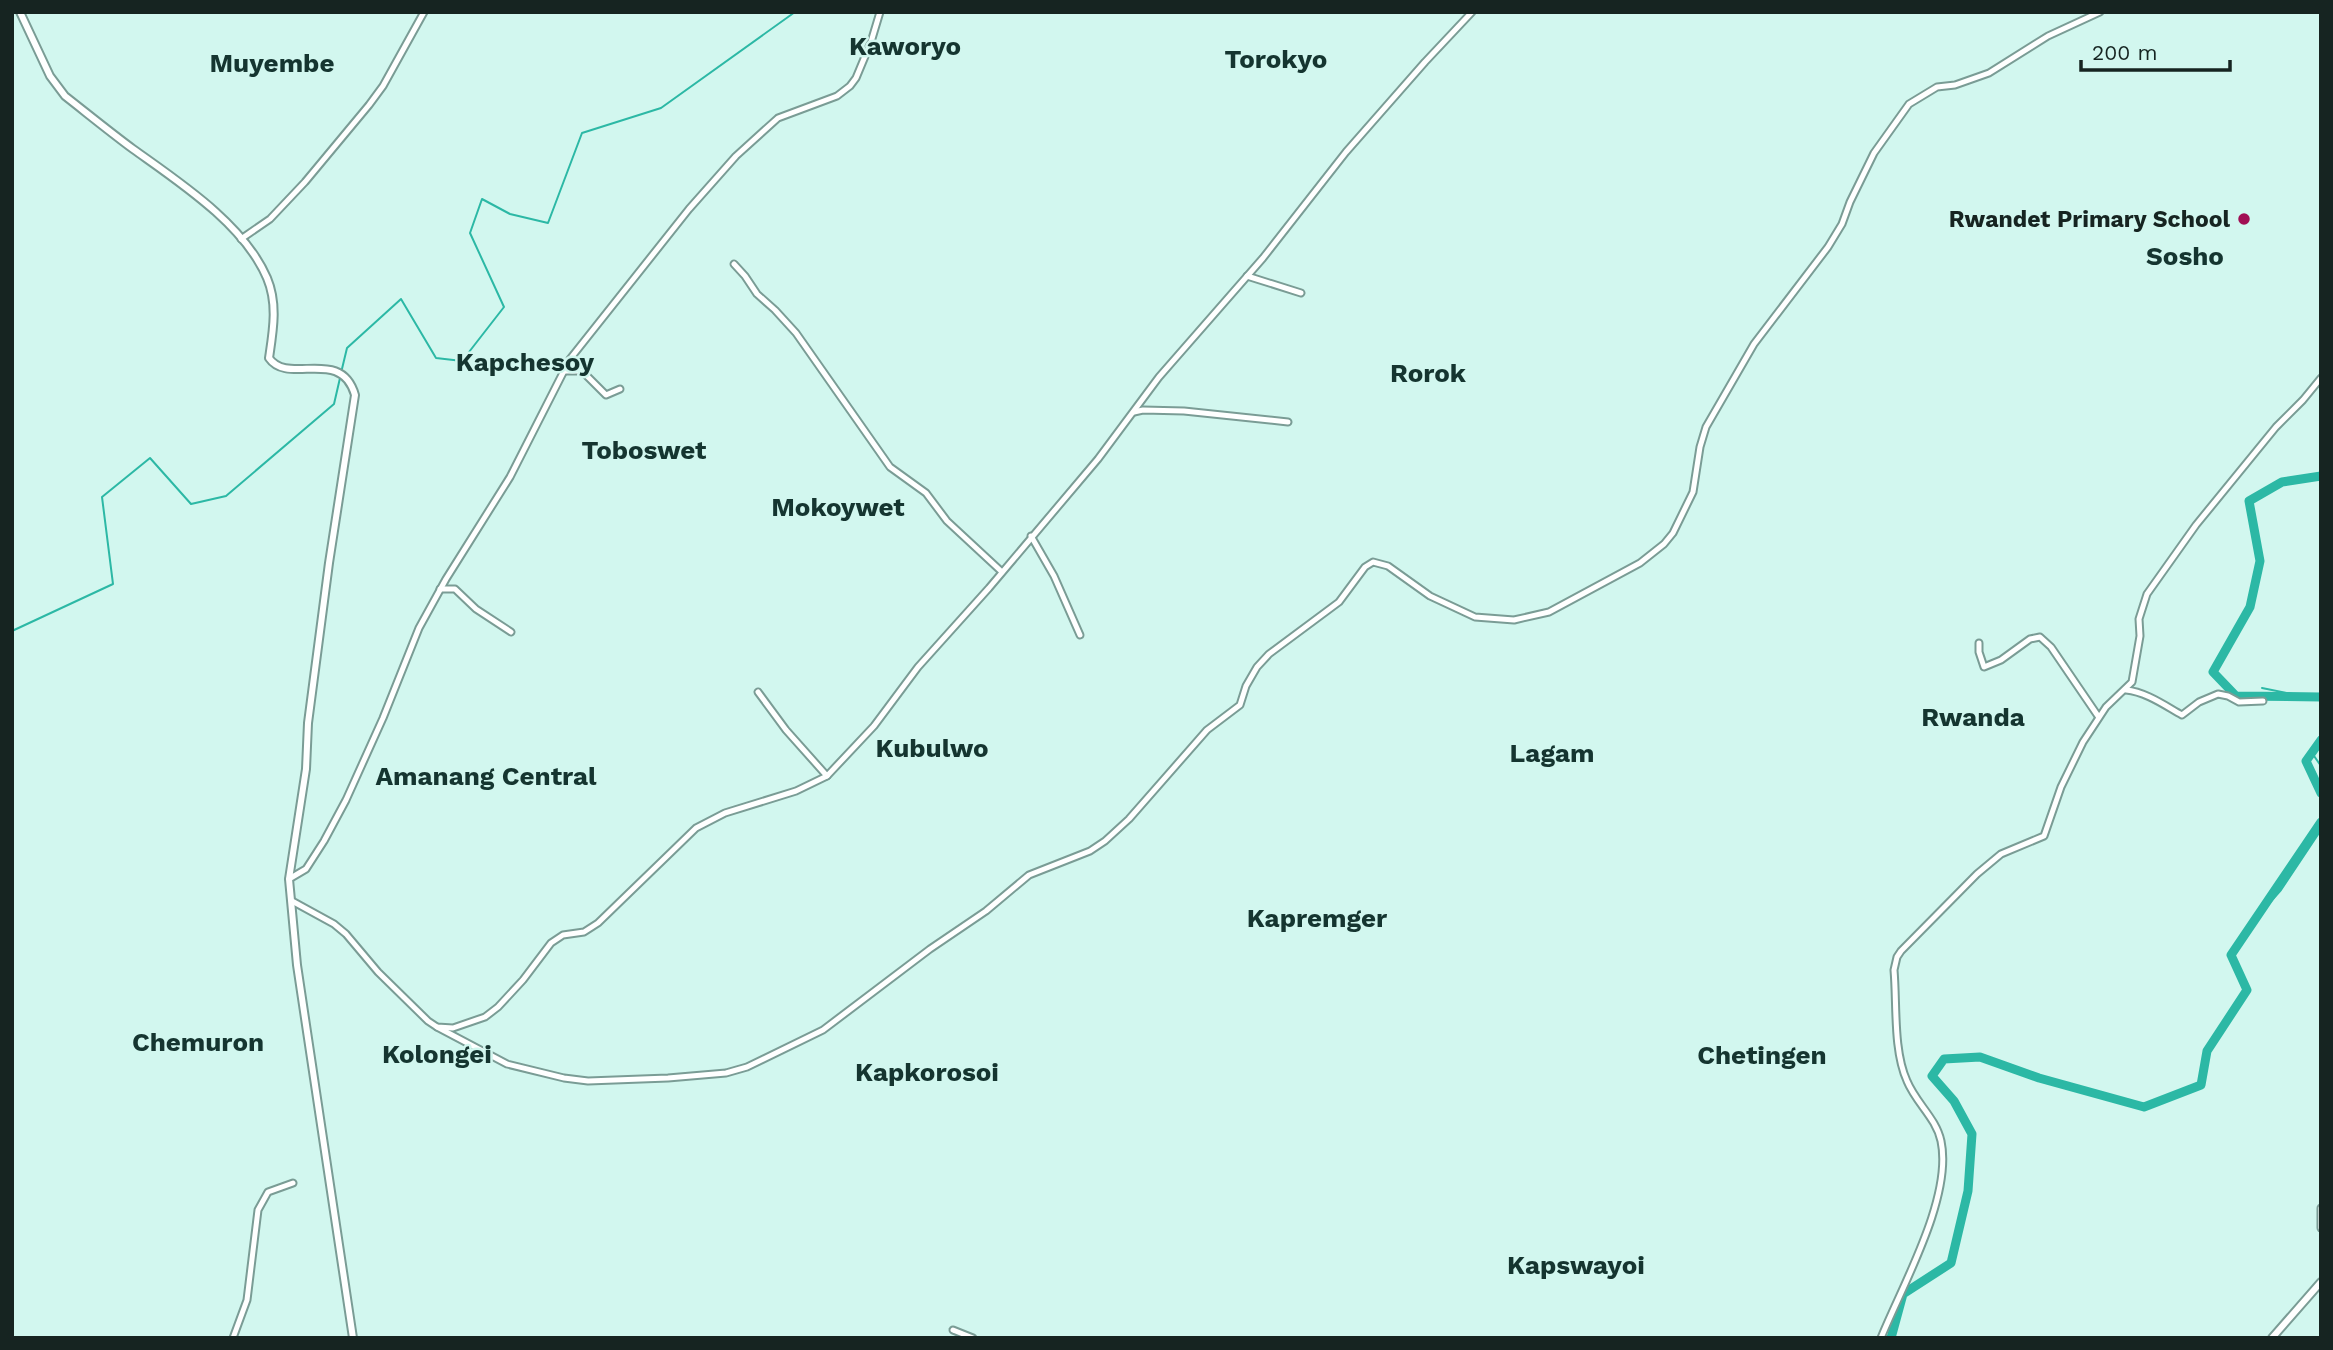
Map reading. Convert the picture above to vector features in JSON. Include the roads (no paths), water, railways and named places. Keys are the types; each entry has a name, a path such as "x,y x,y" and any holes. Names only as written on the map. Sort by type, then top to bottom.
{"main road":[{"path":"20,12 50,76 65,96 201,198 242,239 264,272 271,292 275,325 270,358 273,362 281,367 336,371 347,379 355,395 329,563 308,723 306,769 289,879 297,965 353,1338"},
{"path":"2272,1338 2321,1282"}],"street":[{"path":"242,239 270,219 305,182 369,105 383,86 424,12"},
{"path":"289,879 306,869 346,800 419,628 440,589 510,477 563,370 672,230 736,156 778,118 838,96 850,86 871,42 880,12"},
{"path":"437,1027 453,1028 485,1017 498,1007 551,943 563,935 584,932 597,923 709,819 796,791 827,776 874,726 918,667 1098,459 1159,377 1247,276 1346,152 1472,12"},
{"path":"292,901 334,924 346,934 399,994 437,1027 507,1064 564,1078 588,1081 726,1073 747,1067 823,1030 930,949 986,911 1037,870 1073,858 1105,841 1129,819 1207,730 1240,705 1256,667 1269,654 1339,602 1365,566 1373,562 1388,566 1430,596 1475,617 1514,620 1549,612 1640,563 1664,544 1673,533 1693,492 1706,427 1754,344 1828,247 1842,224 1874,153 1909,104 1937,86 1955,85 1989,74 2048,36 2101,12"},
{"path":"734,264 757,294 796,333 890,467 933,499 947,521 1002,572"},
{"path":"1247,276 1301,293"},
{"path":"563,370 582,371 606,395 620,389"},
{"path":"1881,1338 1932,1216 1942,1176 1943,1151 1936,1126 1910,1090 1901,1065 1894,970 1897,957 1992,860 2044,836 2061,787 2098,716 2126,691 2132,682 2140,636 2139,619 2147,594 2196,525 2268,437 2321,378"},
{"path":"1134,412 1184,411 1288,422"},
{"path":"1031,536 1054,576 1080,635"},
{"path":"440,589 455,589 475,609 511,632"},
{"path":"1979,643 1984,667 2001,660 2030,639 2040,637 2051,647 2098,716"},
{"path":"2126,691 2134,691 2157,700 2182,715 2199,702 2218,694 2239,702 2263,701"},
{"path":"758,692 786,730 827,776"},
{"path":"233,1338 247,1300 258,1210 268,1192 293,1184"},
{"path":"2321,1208 2321,1228"},
{"path":"953,1330 973,1338"}],"waterway":[{"path":"341,373 347,348 401,299 436,358 462,361 504,307 470,233 482,199 510,214 548,223 582,133 661,108 795,12"},
{"path":"12,631 113,584 102,497 150,458 191,504 226,496 334,404 340,378"},
{"path":"2321,476 2282,482 2249,501 2260,561 2250,607 2213,672 2236,696 2321,697"},
{"path":"2262,688 2321,700"},
{"path":"2321,738 2312,753 2321,766"},
{"path":"2321,740 2306,761 2321,793"},
{"path":"1891,1338 1903,1294 1951,1263 1968,1191 1972,1134 1954,1101 1932,1076 1944,1059 1980,1057 2039,1078 2144,1107 2201,1085 2207,1051 2247,990 2231,955 2321,822"},
{"path":"2249,926 2281,890 2321,830"}],"place":[{"name":"Rwandet Primary School","path":"2244,219"}],"district":[{"name":"Kaworyo","path":"905,46"},
{"name":"Torokyo","path":"1276,59"},
{"name":"Muyembe","path":"272,63"},
{"name":"Sosho","path":"2185,256"},
{"name":"Kapchesoy","path":"525,362"},
{"name":"Rorok","path":"1428,373"},
{"name":"Toboswet","path":"644,450"},
{"name":"Mokoywet","path":"838,507"},
{"name":"Rwanda","path":"1973,717"},
{"name":"Kubulwo","path":"932,748"},
{"name":"Lagam","path":"1552,753"},
{"name":"Amanang Central","path":"486,776"},
{"name":"Kapremger","path":"1317,918"},
{"name":"Chemuron","path":"198,1042"},
{"name":"Kolongei","path":"437,1054"},
{"name":"Chetingen","path":"1762,1055"},
{"name":"Kapkorosoi","path":"927,1072"},
{"name":"Kapswayoi","path":"1576,1265"}]}
